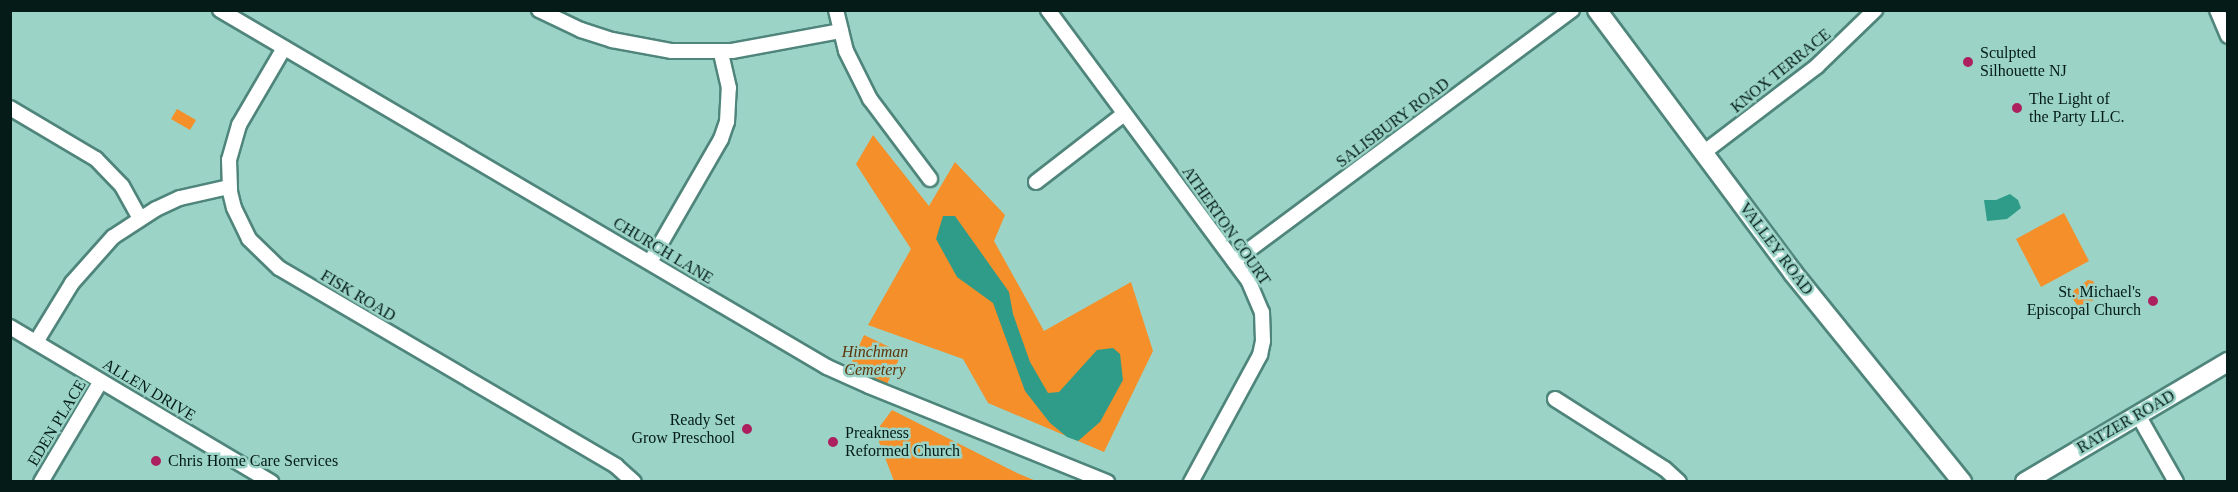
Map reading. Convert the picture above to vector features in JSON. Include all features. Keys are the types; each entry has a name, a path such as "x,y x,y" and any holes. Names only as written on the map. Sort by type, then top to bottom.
{"main road":[{"name":"VALLEY ROAD","path":"1597,10 1835,326 1962,482"},
{"name":"RATZER ROAD","path":"2025,482 2228,362"}],"street":[{"name":"CHURCH LANE","path":"220,10 827,367 1107,482"},
{"path":"538,10 581,30 642,47 672,51 721,52 765,47 841,31"},
{"path":"836,10 846,51 870,99 930,179"},
{"name":"ATHERTON COURT","path":"1048,10 1234,261 1256,296 1262,312 1263,341 1260,355 1191,482"},
{"name":"SALISBURY ROAD","path":"1234,261 1572,10"},
{"name":"KNOX TERRACE","path":"1703,153 1817,66 1875,10"},
{"path":"2217,10 2228,36"},
{"name":"FISK ROAD","path":"284,48 239,125 229,160 229,187 234,208 245,232 261,253 279,268 616,466 634,482"},
{"path":"650,262 721,139 727,122 729,88 721,52"},
{"path":"10,108 96,159 122,186 140,218"},
{"path":"1036,182 1124,114"},
{"path":"36,342 72,283 113,237 140,218 180,198 229,187"},
{"name":"ALLEN DRIVE","path":"10,327 272,482"},
{"name":"EDEN PLACE","path":"41,482 101,381"},
{"path":"1555,399 1665,469 1679,482"},
{"path":"2138,415 2176,482"}],"green space":[{"path":"177,109 196,120 190,130 171,119"},
{"path":"873,135 929,206 955,162 1005,215 994,241 1044,331 1131,282 1153,351 1104,452 988,403 963,359 868,325 911,249 856,164"},
{"path":"2064,213 2089,261 2041,287 2016,239"},
{"path":"2088,280 2093,281 2100,294 2085,307 2078,306 2072,298 2073,291"},
{"name":"Hinchman Cemetery","path":"864,335 902,353 885,388 848,370"},
{"path":"892,410 1036,481 894,481 879,442 880,426"}],"shaded area":[{"path":"2010,194 2018,200 2021,208 2007,219 1987,221 1984,200 1996,200"},
{"path":"943,216 955,216 1009,292 1013,314 1030,362 1048,393 1059,392 1097,350 1113,348 1120,354 1123,380 1100,422 1078,441 1067,437 1050,423 1025,391 993,303 957,277 936,239"}],"place":[{"name":"Sculpted Silhouette NJ","path":"1968,62"},
{"name":"The Light of the Party LLC.","path":"2017,108"},
{"name":"St. Michael's Episcopal Church","path":"2153,301"},
{"name":"Ready Set Grow Preschool","path":"747,429"},
{"name":"Preakness Reformed Church","path":"833,442"},
{"name":"Chris Home Care Services","path":"156,461"}]}
